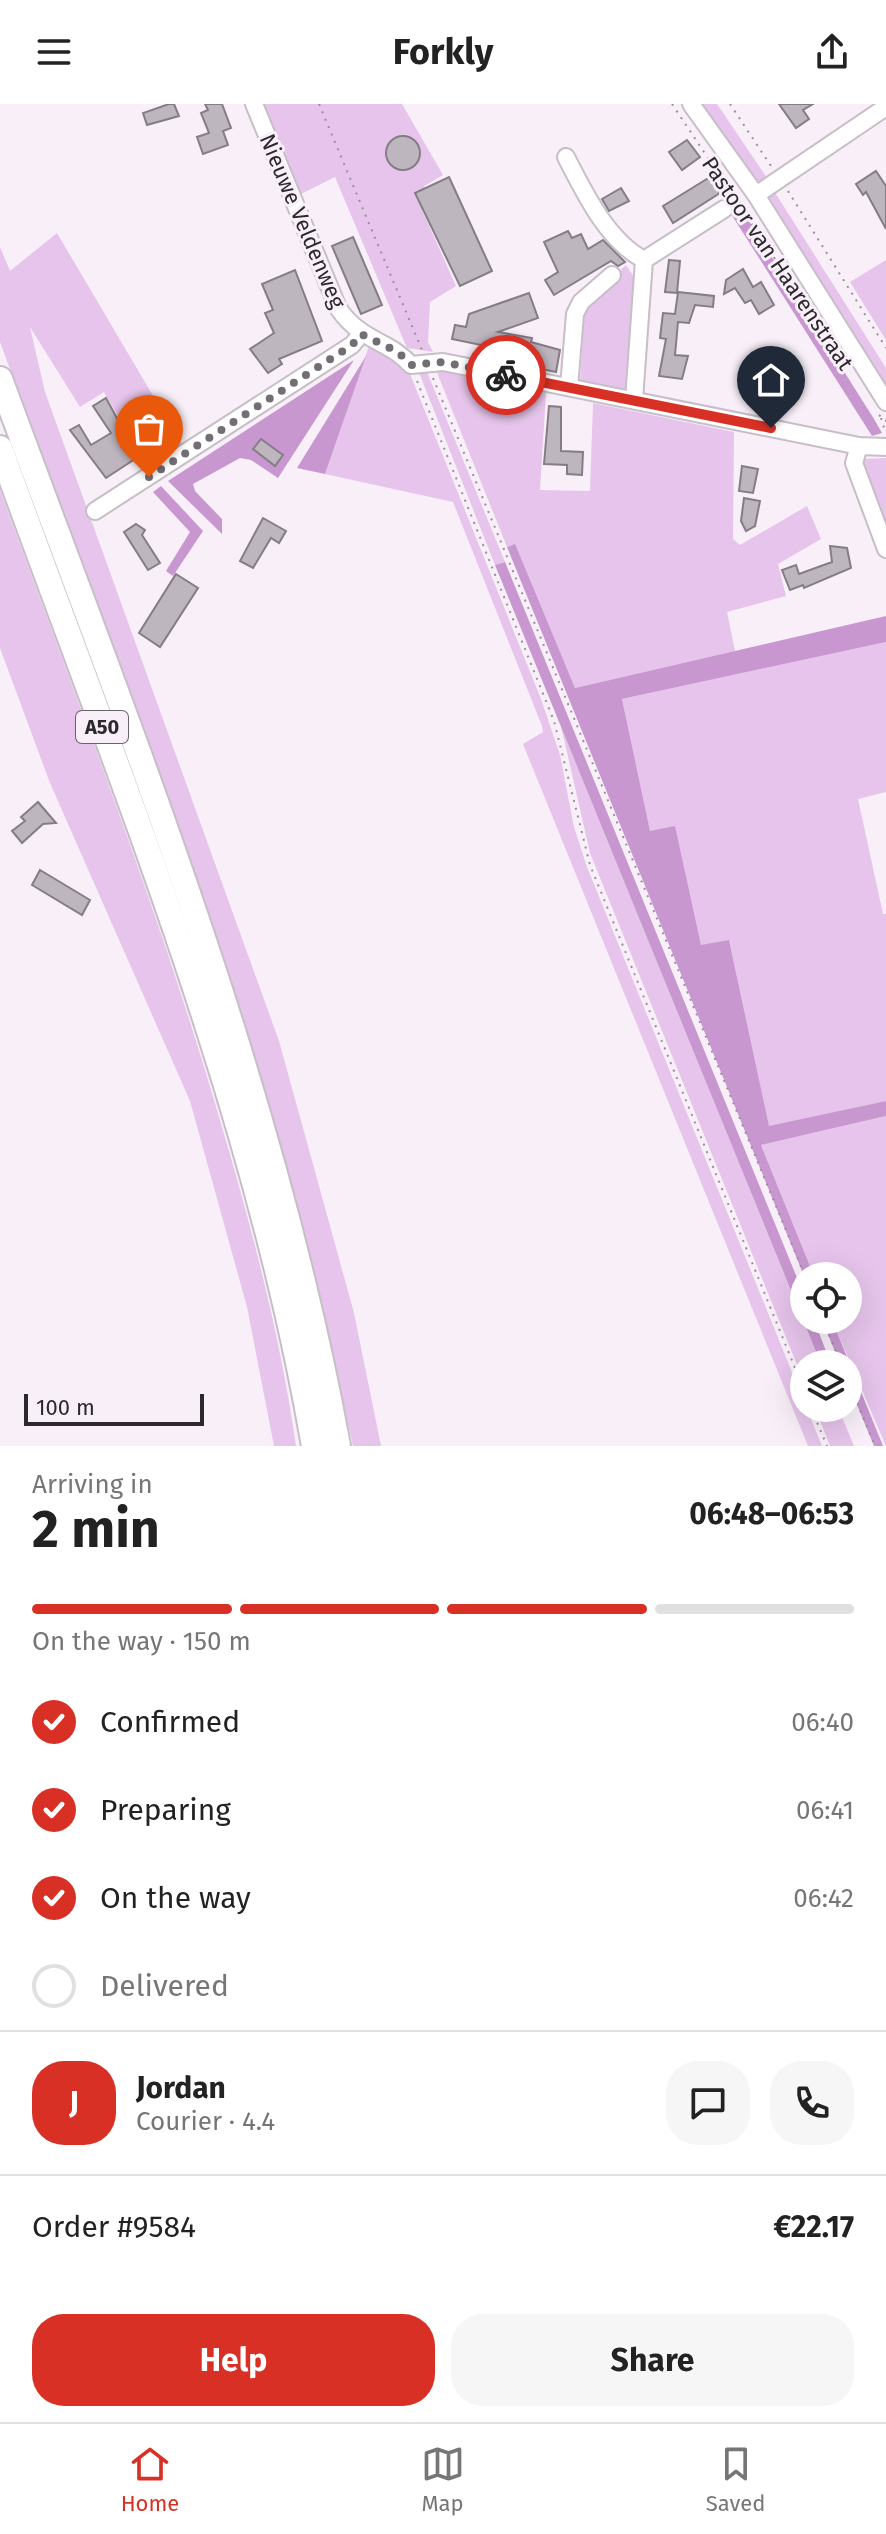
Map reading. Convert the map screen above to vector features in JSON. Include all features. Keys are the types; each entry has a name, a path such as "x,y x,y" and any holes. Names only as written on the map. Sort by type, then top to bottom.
{"highway":[{"name":"A50","path":"0,379 214,972 269,1146 324,1369 338,1446"},
{"name":"A50","path":"0,448 201,1007 260,1209 314,1446"},
{"name":"A50","path":"324,1369 339,1402 350,1446"},
{"name":"A50","path":"307,1446 308,1412"}],"street":[{"name":"Nieuwe Veldenweg","path":"254,104 335,300 345,318 361,334 419,363 569,387 859,446 886,447"},
{"name":"Pastoor van Haarenstraat","path":"691,104 756,195 879,408"},
{"path":"756,195 883,109"},
{"path":"566,157 591,205 631,253 644,260"},
{"path":"644,260 724,209"},
{"path":"634,400 644,260"},
{"path":"569,387 575,314 581,302 612,275"},
{"path":"95,511 352,345 361,334"},
{"path":"859,446 854,463 886,549"}],"path":[{"path":"319,104 554,721 590,865 790,1356"},
{"name":"Pastoor van Haarenstraat","path":"672,104 837,352"},
{"name":"Pastoor van Haarenstraat","path":"730,104 886,348"},
{"path":"419,363 501,541 799,1262"},
{"path":"879,408 886,421"},
{"path":"879,408 886,436"},
{"path":"862,1415 875,1446"},
{"path":"817,1422 827,1446"}],"shaded area":[{"path":"260,104 402,104 443,175 424,186 432,201 422,210 456,286 430,302 428,342 433,352 407,348 335,177 297,196"},
{"path":"701,104 717,104 767,178 758,185"},
{"path":"774,191 886,368 886,391 766,197"},
{"path":"736,200 882,433 872,436 726,206"},
{"path":"57,233 185,450 151,473 104,392 80,407 30,327 45,392 279,1041 354,1313 381,1446 353,1446 297,1203 259,1071 186,848 0,342 0,247 10,271"},
{"path":"886,260 886,340 850,282"},
{"path":"626,265 634,277 635,288 626,389 580,380 585,303"},
{"path":"369,346 405,365 410,374 541,699 560,755 574,827 587,867 790,1367 790,1402 523,744 543,732 542,726 453,502 325,474"},
{"path":"366,356 325,474 297,468"},
{"path":"354,360 278,478 251,460 240,458 193,484 195,491 222,519 222,534 168,481"},
{"path":"425,367 505,562 495,565 418,370"},
{"path":"436,370 546,393 540,490 590,491 593,403 734,432 733,539 740,545 807,506 821,539 778,564 786,596 727,612 735,651 575,688 514,545 507,547"},
{"path":"886,458 886,539 860,459"},
{"path":"161,486 203,531 173,576 166,571 190,532 153,492"},
{"path":"0,490 115,802 195,1037 264,1280 296,1446 274,1446 247,1307 190,1101 50,783 0,648"},
{"path":"515,544 575,688 886,616 886,642 622,699 650,831 675,826 701,945 729,940 769,1126 886,1101 886,1116 761,1145 808,1262 798,1262 507,547"},
{"path":"505,562 791,1262 790,1288 495,565"},
{"path":"886,642 886,792 858,799 883,914 886,914 886,1101 769,1127 729,940 701,946 675,827 650,832 622,699"},
{"path":"561,726 790,1288 790,1334 809,1334 815,1350 791,1350 590,853"},
{"path":"886,1116 886,1446 862,1390 862,1350 845,1350 838,1334 862,1334 862,1262 808,1262 761,1145"},
{"path":"809,1334 819,1334 826,1350 815,1350"},
{"path":"828,1334 838,1334 844,1350 834,1350"},
{"path":"862,1394 883,1446 874,1446 862,1417"},
{"path":"798,1422 812,1422 822,1446 808,1446"},
{"path":"821,1422 844,1422 854,1446 830,1446"}],"building":[{"path":"174,104 179,116 147,125 143,113"},
{"path":"205,104 222,104 231,128 223,131 228,145 203,154 197,137 209,133 201,113 208,110"},
{"path":"779,104 813,104 803,110 809,119 796,128"},
{"path":"403,136 415,141 420,153 415,165 403,170 391,165 386,153 391,141"},
{"path":"687,140 700,157 682,170 669,152"},
{"path":"876,171 886,186 886,229 866,192 863,195 856,184"},
{"path":"449,177 492,271 460,286 415,193"},
{"path":"710,177 720,193 673,223 663,206"},
{"path":"621,188 629,201 609,211 602,199"},
{"path":"568,231 572,238 581,234 588,249 603,240 625,262 618,266 611,261 554,295 545,280 558,272 544,242"},
{"path":"353,237 382,305 361,314 332,246"},
{"path":"669,260 680,261 677,293 665,292"},
{"path":"743,269 753,287 761,282 774,305 759,314 751,300 745,303 735,288 724,294 726,280"},
{"path":"295,270 322,341 279,359 282,364 268,373 250,349 274,333 265,313 273,310 262,284"},
{"path":"678,292 714,296 713,307 695,305 689,323 678,322 675,355 688,356 682,379 659,376 666,339 660,338 663,313 675,314"},
{"path":"529,293 538,318 498,332 532,338 531,342 560,350 556,372 517,364 520,353 452,339 455,325 466,327 469,314"},
{"path":"747,358 757,360 756,365 781,369 778,383 744,373"},
{"path":"106,398 138,457 106,478 70,430 79,425 91,445 111,433 93,406"},
{"path":"549,406 561,407 561,451 583,452 582,475 567,474 567,465 544,464"},
{"path":"261,439 283,455 275,466 253,449"},
{"path":"742,466 758,469 753,493 739,491"},
{"path":"744,498 760,501 755,526 746,531 741,521"},
{"path":"263,518 286,531 279,543 271,538 253,568 240,561"},
{"path":"136,524 145,530 142,535 160,563 148,570 124,532"},
{"path":"830,546 847,548 851,568 804,588 803,585 790,590 782,570 796,565 799,574 832,562"},
{"path":"176,574 198,588 160,647 139,633"},
{"path":"38,802 56,823 43,824 22,843 12,831 25,821 21,817"},
{"path":"40,870 90,900 82,915 32,885"}],"way so far":[{"path":"149,477 352,345 361,334 398,352 411,365 443,362 506,375"}],"route":[{"path":"506,375 771,428"}]}
